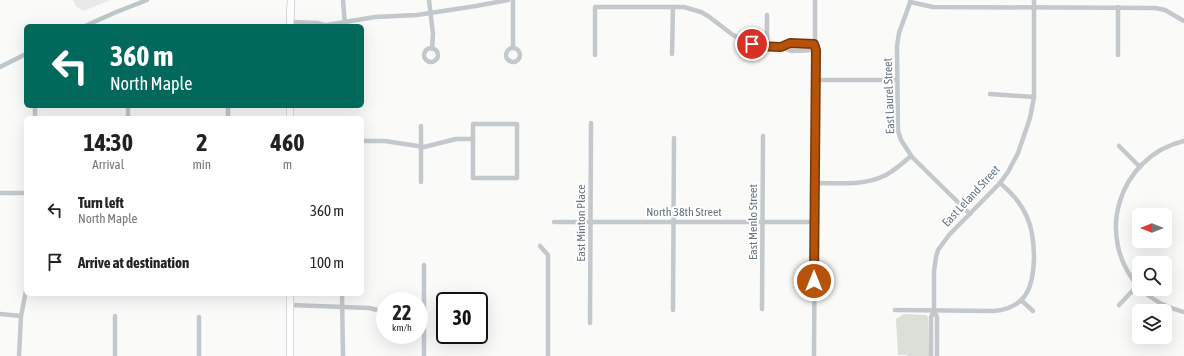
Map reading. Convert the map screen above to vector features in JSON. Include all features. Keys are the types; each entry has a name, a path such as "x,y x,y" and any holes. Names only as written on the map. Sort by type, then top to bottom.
{"main road":[{"path":"290,24 291,0"},
{"path":"290,296 290,356"}],"street":[{"path":"342,0 344,24 376,18 431,13 508,0"},
{"path":"429,0 433,34 432,49"},
{"path":"513,0 513,48"},
{"path":"814,356 816,80 816,50 814,44 815,0"},
{"name":"East Leland Street","path":"931,356 931,317 934,310 934,271 938,250 949,235 1000,183 1008,172 1018,154 1030,118 1034,97 1034,0"},
{"path":"910,1 933,7 1155,8 1165,10 1184,21"},
{"name":"East Laurel Street","path":"910,1 899,33 897,46 898,131 901,140 911,156 970,214"},
{"path":"595,55 595,7 684,7 701,12 733,35 758,46 781,47 791,51 816,50"},
{"path":"672,54 673,7"},
{"path":"1118,7 1118,55"},
{"path":"767,46 768,15"},
{"path":"290,24 319,24"},
{"path":"781,47 790,43 814,44"},
{"path":"755,57 758,46"},
{"path":"816,80 898,80"},
{"path":"990,94 1034,97"},
{"name":"East Minton Place","path":"590,323 591,123"},
{"path":"474,124 518,124 517,178 473,178 474,139 474,124"},
{"path":"421,182 422,126"},
{"name":"East Menlo Street","path":"762,309 763,136"},
{"path":"673,310 674,138"},
{"path":"364,141 385,141 424,147 456,139 474,139"},
{"path":"1132,278 1122,260 1116,242 1116,222 1122,193 1129,180 1140,166 1162,150 1184,141"},
{"path":"1119,146 1140,166"},
{"path":"815,183 856,183 877,179 887,175 911,156"},
{"path":"894,310 994,311 1010,308 1021,300 1028,291 1033,278 1034,250 1031,227 1021,206 1012,194 1000,183"},
{"path":"0,193 24,193"},
{"name":"North 38th Street","path":"554,222 814,222"},
{"path":"540,246 548,255 548,356"},
{"path":"422,292 424,265"},
{"path":"1119,305 1132,293"},
{"path":"19,356 21,316 25,296"},
{"path":"342,296 343,356"},
{"path":"1151,296 1159,302 1184,312"},
{"path":"1021,300 1033,311"},
{"path":"290,305 342,306 376,310"},
{"name":"East Leland Street","path":"934,310 937,317 937,356"},
{"path":"0,314 21,316"},
{"path":"115,316 115,356"},
{"path":"199,317 199,356"},
{"path":"423,344 424,356"}],"shaded area":[{"path":"73,0 111,0 83,11 76,6"},
{"path":"904,314 926,315 928,317 929,356 898,355 896,319"}],"waterway":[{"path":"89,24 147,0"},
{"path":"0,67 24,55"}],"route":[{"path":"752,44 758,46 781,47 790,43 814,44 816,50 814,281"}]}
